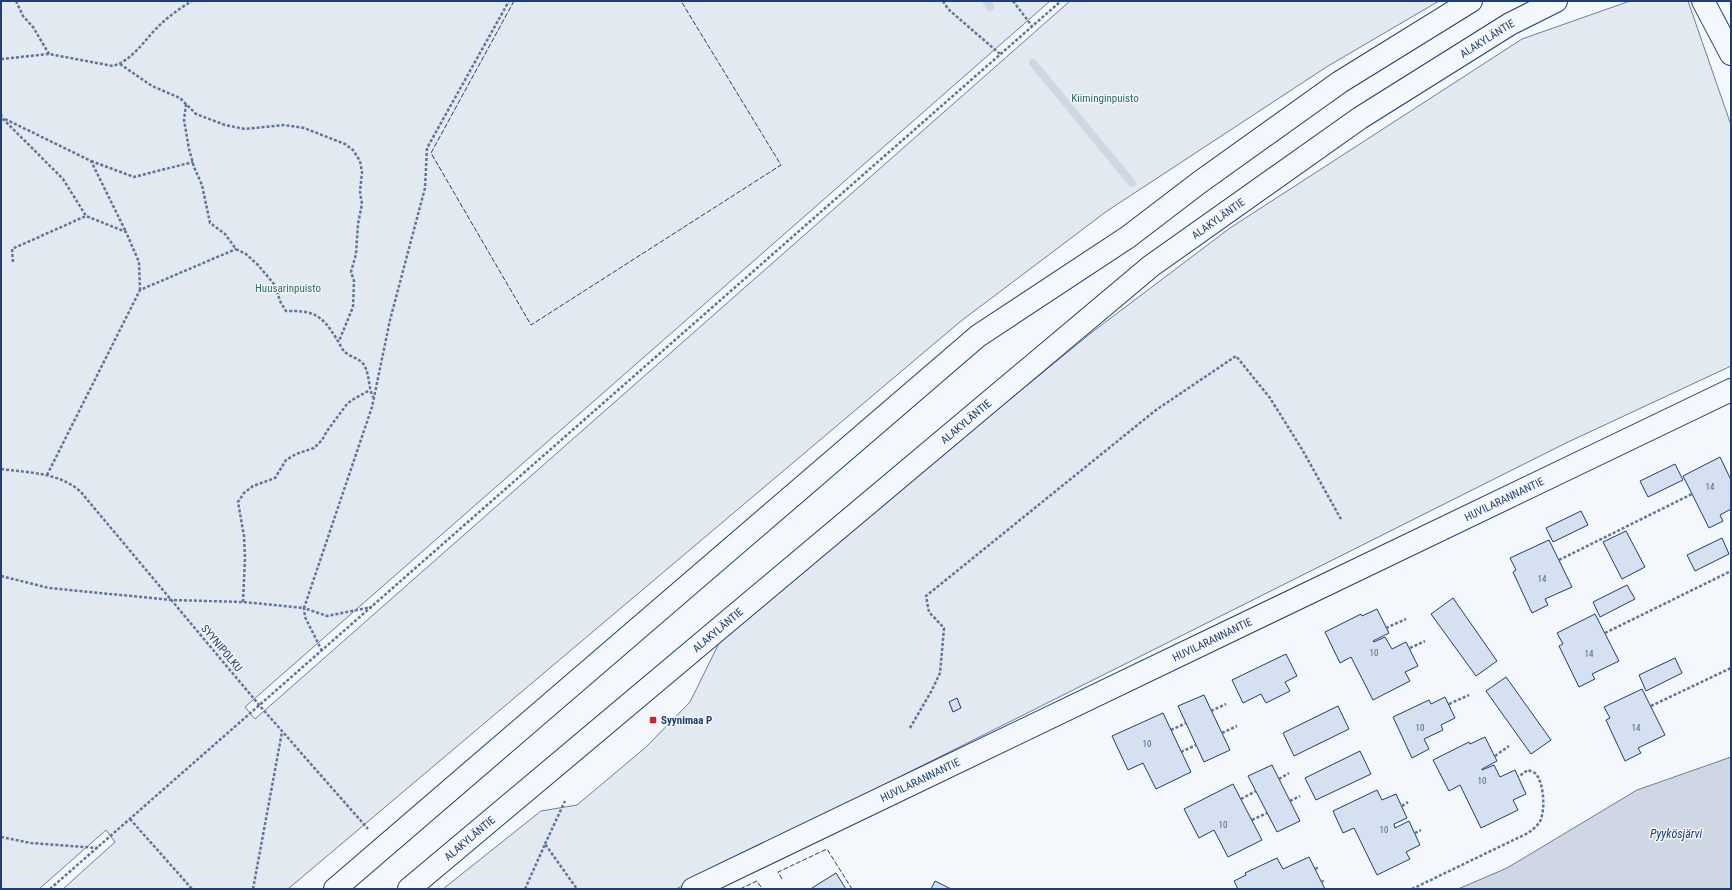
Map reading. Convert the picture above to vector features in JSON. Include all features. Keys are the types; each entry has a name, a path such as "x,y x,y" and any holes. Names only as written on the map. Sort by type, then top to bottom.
{"main road":[{"path":"335,889 978,336 1128,237 1200,182 1340,82 1471,1"},
{"name":"ALAKYLÄNTIE","path":"409,889 1151,266 1360,118 1510,24 1556,1"},
{"path":"1702,1 1731,54"},
{"name":"HUVILARANNANTIE","path":"693,889 1731,390"}],"path":[{"path":"16,1 23,16 33,27 49,54"},
{"path":"1,59 49,54 113,66 120,64 142,45 162,23 192,1"},
{"path":"322,651 305,618 304,608 374,398 390,320 425,188 427,148 509,1"},
{"path":"943,1 948,9 1000,54"},
{"path":"1013,1 1032,26"},
{"path":"50,889 1061,1"},
{"path":"120,64 152,86 180,98 196,114 224,125 245,129 284,125 304,128 345,144 353,150 360,161 362,172 360,192 362,204 358,224 356,254 351,272 354,281 353,308 339,341"},
{"path":"186,104 185,129 193,162 202,185 210,223 225,234 236,249 246,254 258,265 274,284 281,303 286,311 304,310 323,319 339,341 344,351 363,363 367,371 370,390 374,398"},
{"path":"1,114 1,118 63,179 86,216 126,232"},
{"path":"1,118 91,161 134,177 193,162"},
{"path":"46,475 140,290 139,262 91,161"},
{"path":"14,262 12,249 86,216"},
{"path":"140,290 236,249"},
{"path":"910,728 940,673 944,628 929,612 926,596 1156,410 1236,356 1270,398 1303,451 1342,521"},
{"path":"243,602 245,543 238,502 244,493 253,486 275,478 286,460 296,454 314,448 322,440 347,404 370,390"},
{"name":"SYYNIPOLKU","path":"1,469 60,478 70,483 80,491 282,732 371,832"},
{"path":"1559,560 1692,494"},
{"path":"1605,633 1731,571"},
{"path":"1,576 49,588 172,600 243,602 304,608 328,616 372,607"},
{"path":"1386,628 1406,618"},
{"path":"1410,648 1426,641"},
{"path":"1651,706 1731,668"},
{"path":"1449,704 1469,695"},
{"path":"1211,711 1226,704"},
{"path":"1171,730 1186,723"},
{"path":"1222,733 1237,726"},
{"path":"253,889 282,732"},
{"path":"1181,752 1196,745"},
{"path":"1495,756 1509,746"},
{"path":"1412,889 1528,833 1536,827 1541,820 1543,808 1541,783 1535,773 1528,770 1518,777"},
{"path":"1279,780 1289,773"},
{"path":"1241,799 1256,791"},
{"path":"1290,801 1300,796"},
{"path":"525,889 565,800"},
{"path":"1402,806 1408,802"},
{"path":"1252,820 1267,813"},
{"path":"130,819 192,889"},
{"path":"1415,833 1421,830"},
{"path":"1,837 31,843 98,848"},
{"path":"546,844 577,889"},
{"path":"1315,869 1319,867"},
{"path":"1321,882 1325,880"}],"green space":[{"name":"Huusarinpuisto","path":"1,1 1050,1 245,707 255,719 1070,1 1439,1 1328,66 1107,211 961,321 288,889 63,889 115,842 106,830 39,889 1,889"},
{"path":"1630,1 1688,1 1731,125 1731,366 1566,443 676,889 443,889 541,811 577,805 646,747 690,702 724,633 1091,333 1230,228 1522,39"}],"water":[{"name":"Pyykösjärvi","path":"1731,757 1731,889 1458,889 1507,868 1637,790"}],"building":[{"path":"1720,457 1731,480 1731,509 1720,515 1723,521 1709,528 1683,476"},
{"path":"1675,464 1683,480 1648,497 1640,481"},
{"path":"1581,511 1588,525 1553,542 1546,528"},
{"path":"1626,531 1645,567 1622,579 1603,542"},
{"path":"1722,538 1729,554 1695,571 1687,555"},
{"path":"1549,540 1572,587 1545,599 1548,605 1532,613 1513,572 1516,570 1510,558"},
{"path":"1627,585 1635,599 1600,617 1593,602"},
{"path":"1453,598 1497,661 1476,676 1431,614"},
{"path":"1377,609 1389,633 1373,641 1374,642 1385,637 1392,649 1406,642 1418,666 1405,672 1410,681 1373,700 1351,657 1340,663 1325,632 1361,614 1362,616"},
{"path":"1595,614 1619,661 1592,674 1595,679 1579,687 1559,646 1563,644 1557,633"},
{"path":"1286,654 1297,676 1285,682 1290,691 1266,703 1261,694 1243,703 1232,680"},
{"path":"1675,658 1682,673 1646,691 1639,675"},
{"path":"1506,677 1551,740 1531,754 1486,691"},
{"path":"1642,689 1665,735 1638,748 1641,753 1625,761 1606,720 1610,718 1604,707"},
{"path":"1204,695 1230,750 1204,762 1178,706"},
{"path":"1445,697 1455,718 1441,725 1443,730 1424,739 1429,749 1412,758 1393,717 1429,700 1431,704"},
{"path":"957,698 961,708 953,712 949,702"},
{"path":"1338,706 1349,729 1294,756 1283,733"},
{"path":"1163,713 1191,772 1156,789 1143,763 1128,770 1112,736"},
{"path":"1485,737 1497,761 1482,770 1494,765 1500,777 1515,770 1526,794 1513,800 1518,810 1481,828 1460,785 1449,791 1433,760 1469,742 1470,744"},
{"path":"1360,751 1371,774 1316,800 1305,778"},
{"path":"1272,765 1300,821 1277,832 1248,776"},
{"path":"1233,784 1262,840 1228,857 1214,830 1199,838 1184,809"},
{"path":"1377,790 1382,800 1396,794 1407,818 1394,824 1395,828 1409,821 1420,845 1406,852 1410,859 1377,875 1354,828 1343,833 1333,811"},
{"path":"1309,857 1325,889 1238,889 1234,881 1246,875 1245,873 1277,858 1283,869"},
{"path":"836,873 846,889 812,889 812,888"},
{"path":"935,881 951,889 931,889"}],"waterway":[{"path":"986,1 990,7"},
{"path":"1033,63 1132,183"}],"fence":[{"path":"514,1 431,153 531,325 781,165 681,1"},
{"path":"782,879 778,872 827,849 852,889"},
{"path":"740,889 757,881 761,887"}],"place":[{"name":"Syynimaa P","path":"653,720"}],"park label":[{"name":"Kiiminginpuisto","path":"1105,98"}]}
